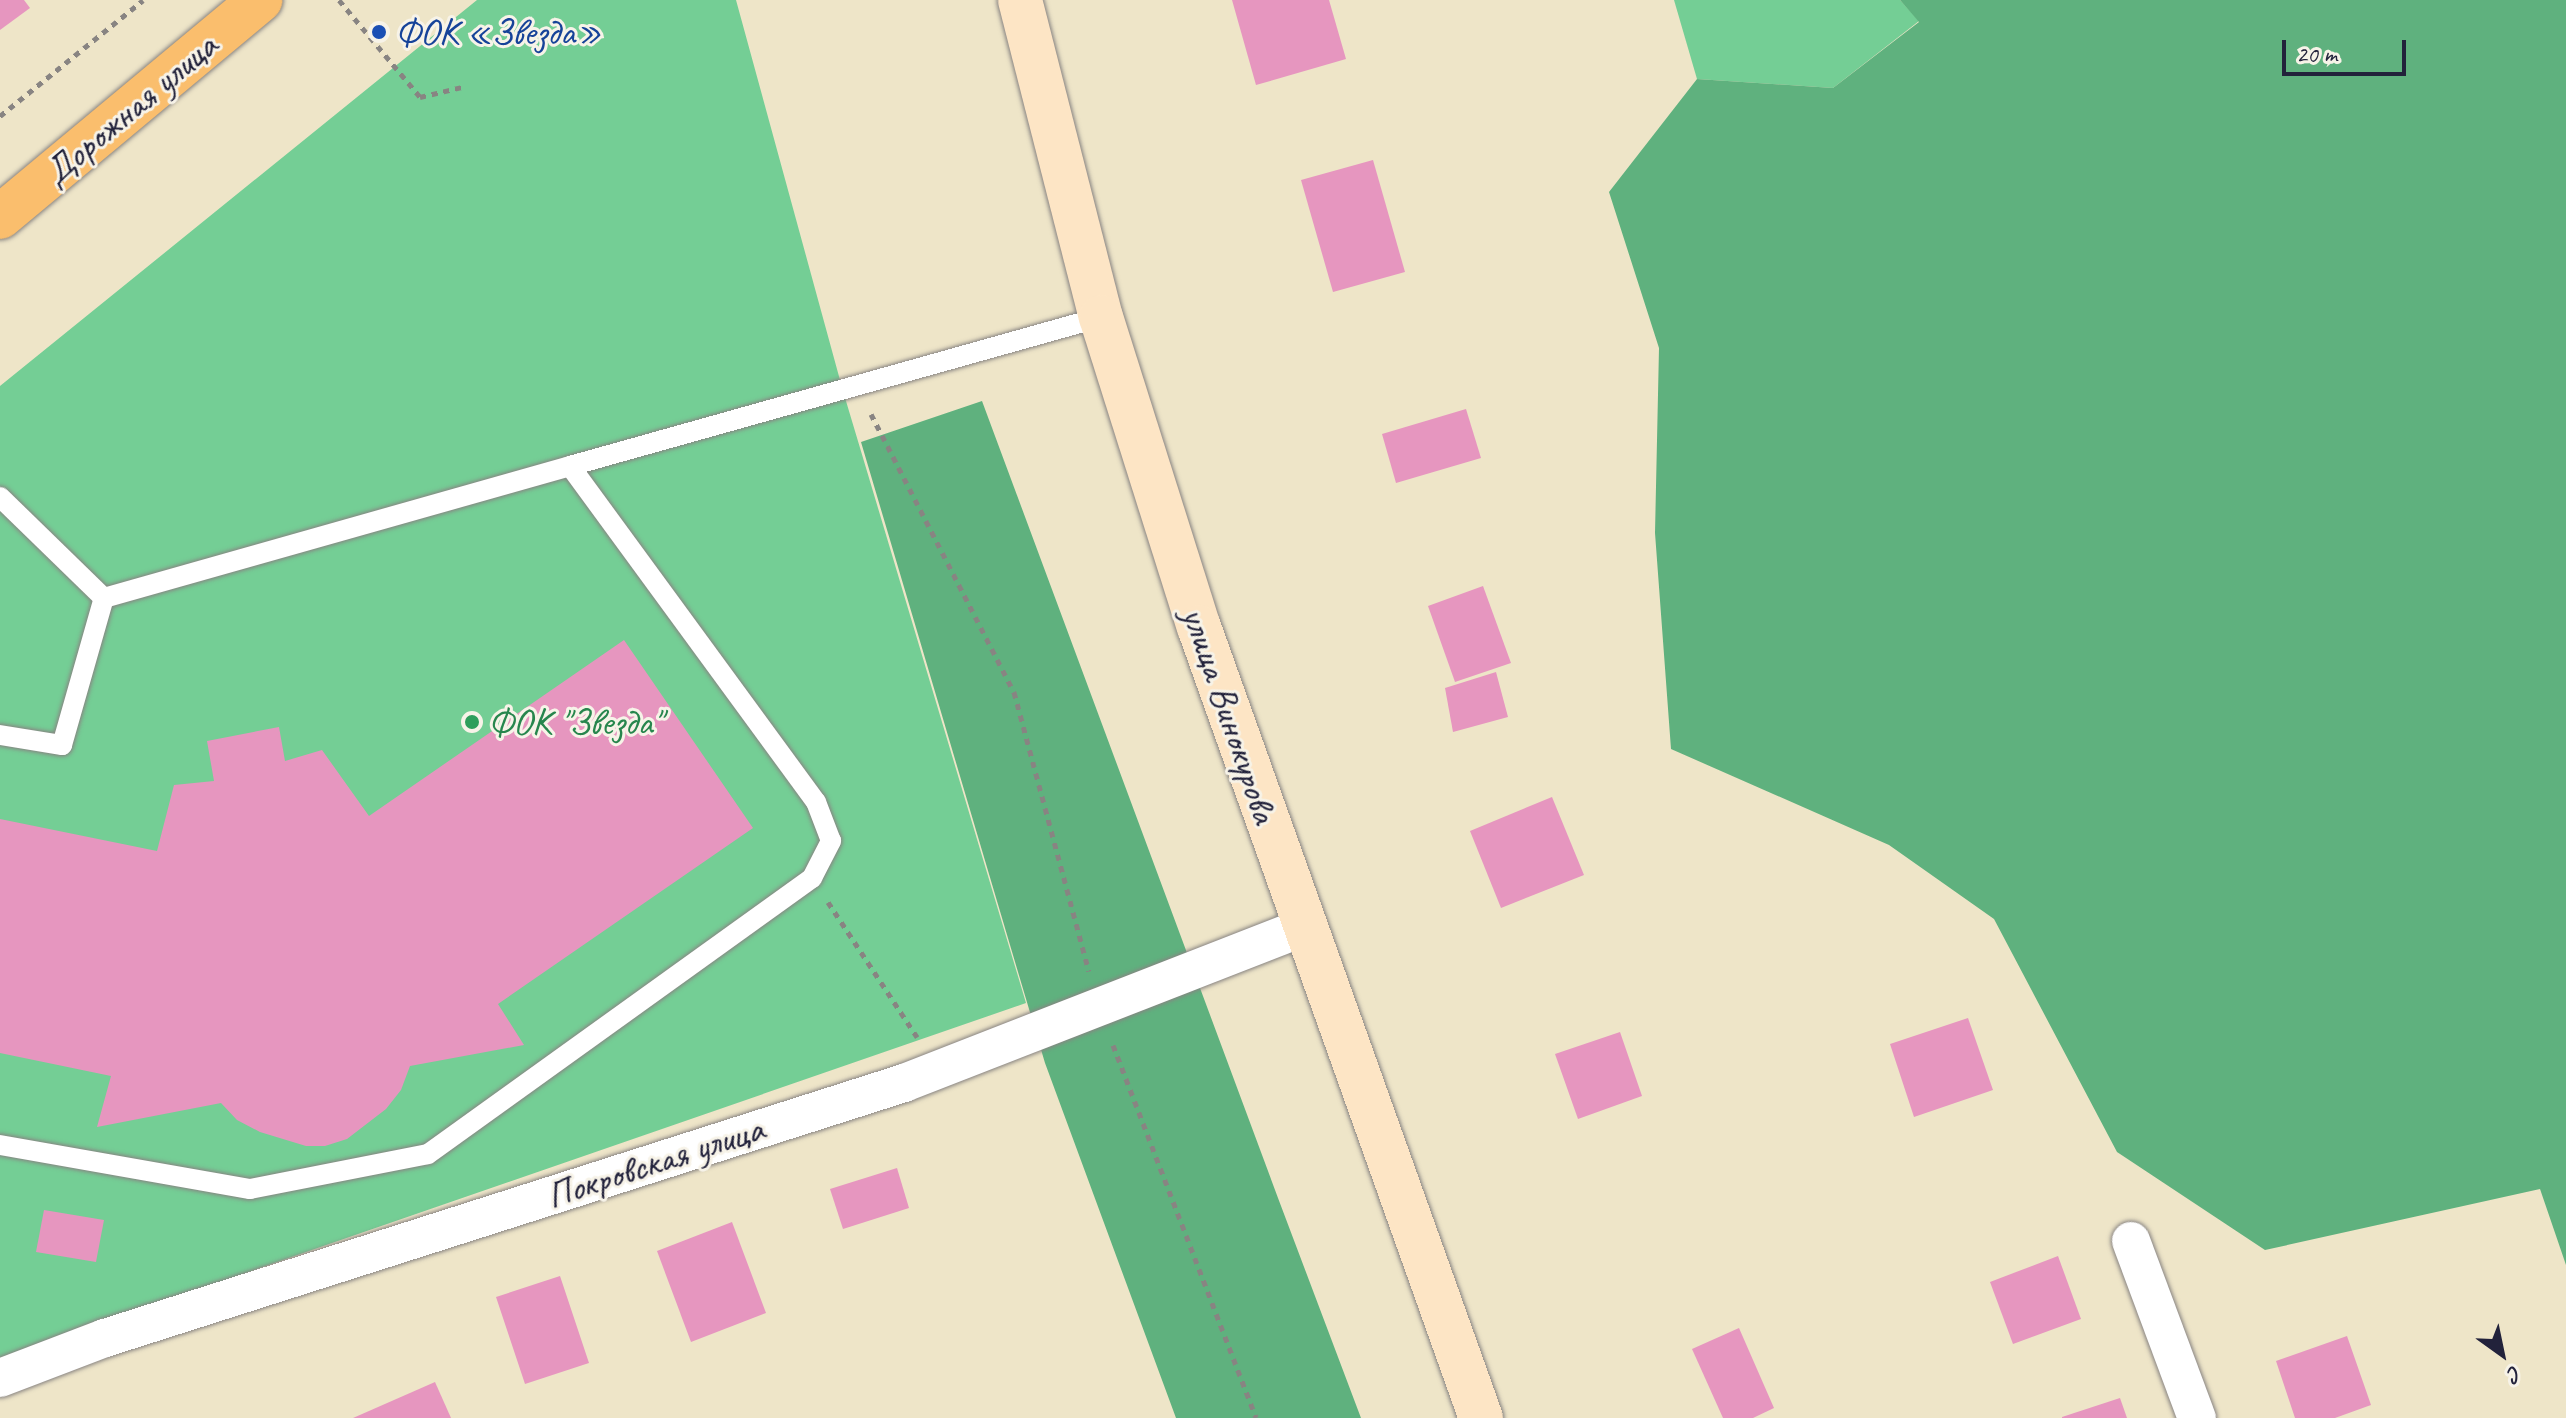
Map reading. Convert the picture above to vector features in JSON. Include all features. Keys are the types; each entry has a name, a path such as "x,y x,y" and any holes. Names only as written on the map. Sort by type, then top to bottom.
{"main road":[{"name":"Дорожная улица","path":"0,217 260,0"},
{"name":"улица Винокурова","path":"1020,0 1101,317 1199,627 1481,1418"}],"street":[{"name":"Покровская улица","path":"0,1378 105,1338 940,1070 1304,927"},
{"path":"2131,1241 2197,1418"}],"lane":[{"path":"104,598 1101,317"},
{"path":"0,1145 250,1189 428,1154 812,878 831,841 816,802 570,466"},
{"path":"0,497 104,598"},
{"path":"0,735 62,745 104,598"}],"path":[{"path":"0,116 143,0"},
{"path":"339,0 420,97 466,86"},
{"path":"861,386 879,436 1014,692 1099,1008 1256,1418"},
{"path":"812,878 940,1070"}],"green space":[{"name":"ФОК \"Звезда\"","path":"477,0 736,0 843,391 1026,1003 0,1358 0,386"},
{"path":"1674,0 1900,0 1919,21 1833,88 1697,79"},
{"path":"1900,0 2566,0 2566,1265 2540,1189 2265,1250 2117,1152 1994,919 1889,845 1671,749 1655,533 1659,348 1609,192 1697,79 1833,88 1919,22"},
{"path":"982,401 1361,1418 1176,1418 1045,1063 861,442"}],"building":[{"path":"0,0 24,0 30,8 0,30"},
{"path":"1232,0 1329,0 1346,59 1256,85"},
{"path":"1373,160 1405,272 1333,292 1301,180"},
{"path":"1466,409 1481,458 1396,483 1382,434"},
{"path":"1483,586 1511,663 1455,682 1428,606"},
{"path":"624,640 753,828 498,1004 524,1045 410,1066 401,1090 386,1109 347,1139 325,1146 306,1146 260,1132 237,1120 221,1103 97,1127 111,1076 0,1053 0,819 157,851 174,785 214,781 207,741 279,727 285,761 322,750 369,816"},
{"path":"1496,672 1508,717 1453,732 1445,688"},
{"path":"1552,797 1584,875 1501,908 1470,831"},
{"path":"1968,1018 1993,1090 1914,1117 1890,1044"},
{"path":"1620,1032 1642,1096 1578,1119 1555,1054"},
{"path":"897,1168 909,1208 843,1229 830,1189"},
{"path":"44,1210 104,1220 96,1262 36,1252"},
{"path":"732,1222 766,1313 691,1342 657,1251"},
{"path":"2058,1256 2081,1319 2013,1344 1990,1282"},
{"path":"560,1276 589,1363 525,1384 496,1297"},
{"path":"1739,1328 1774,1408 1753,1418 1723,1418 1692,1349"},
{"path":"2347,1336 2371,1405 2335,1418 2295,1418 2276,1361"},
{"path":"435,1382 451,1418 353,1418"},
{"path":"2120,1398 2127,1418 2062,1418 2062,1417"}],"place":[{"name":"ФОК «Звезда»","path":"379,32"},
{"name":"ФОК \"Звезда\"","path":"472,722"}]}
